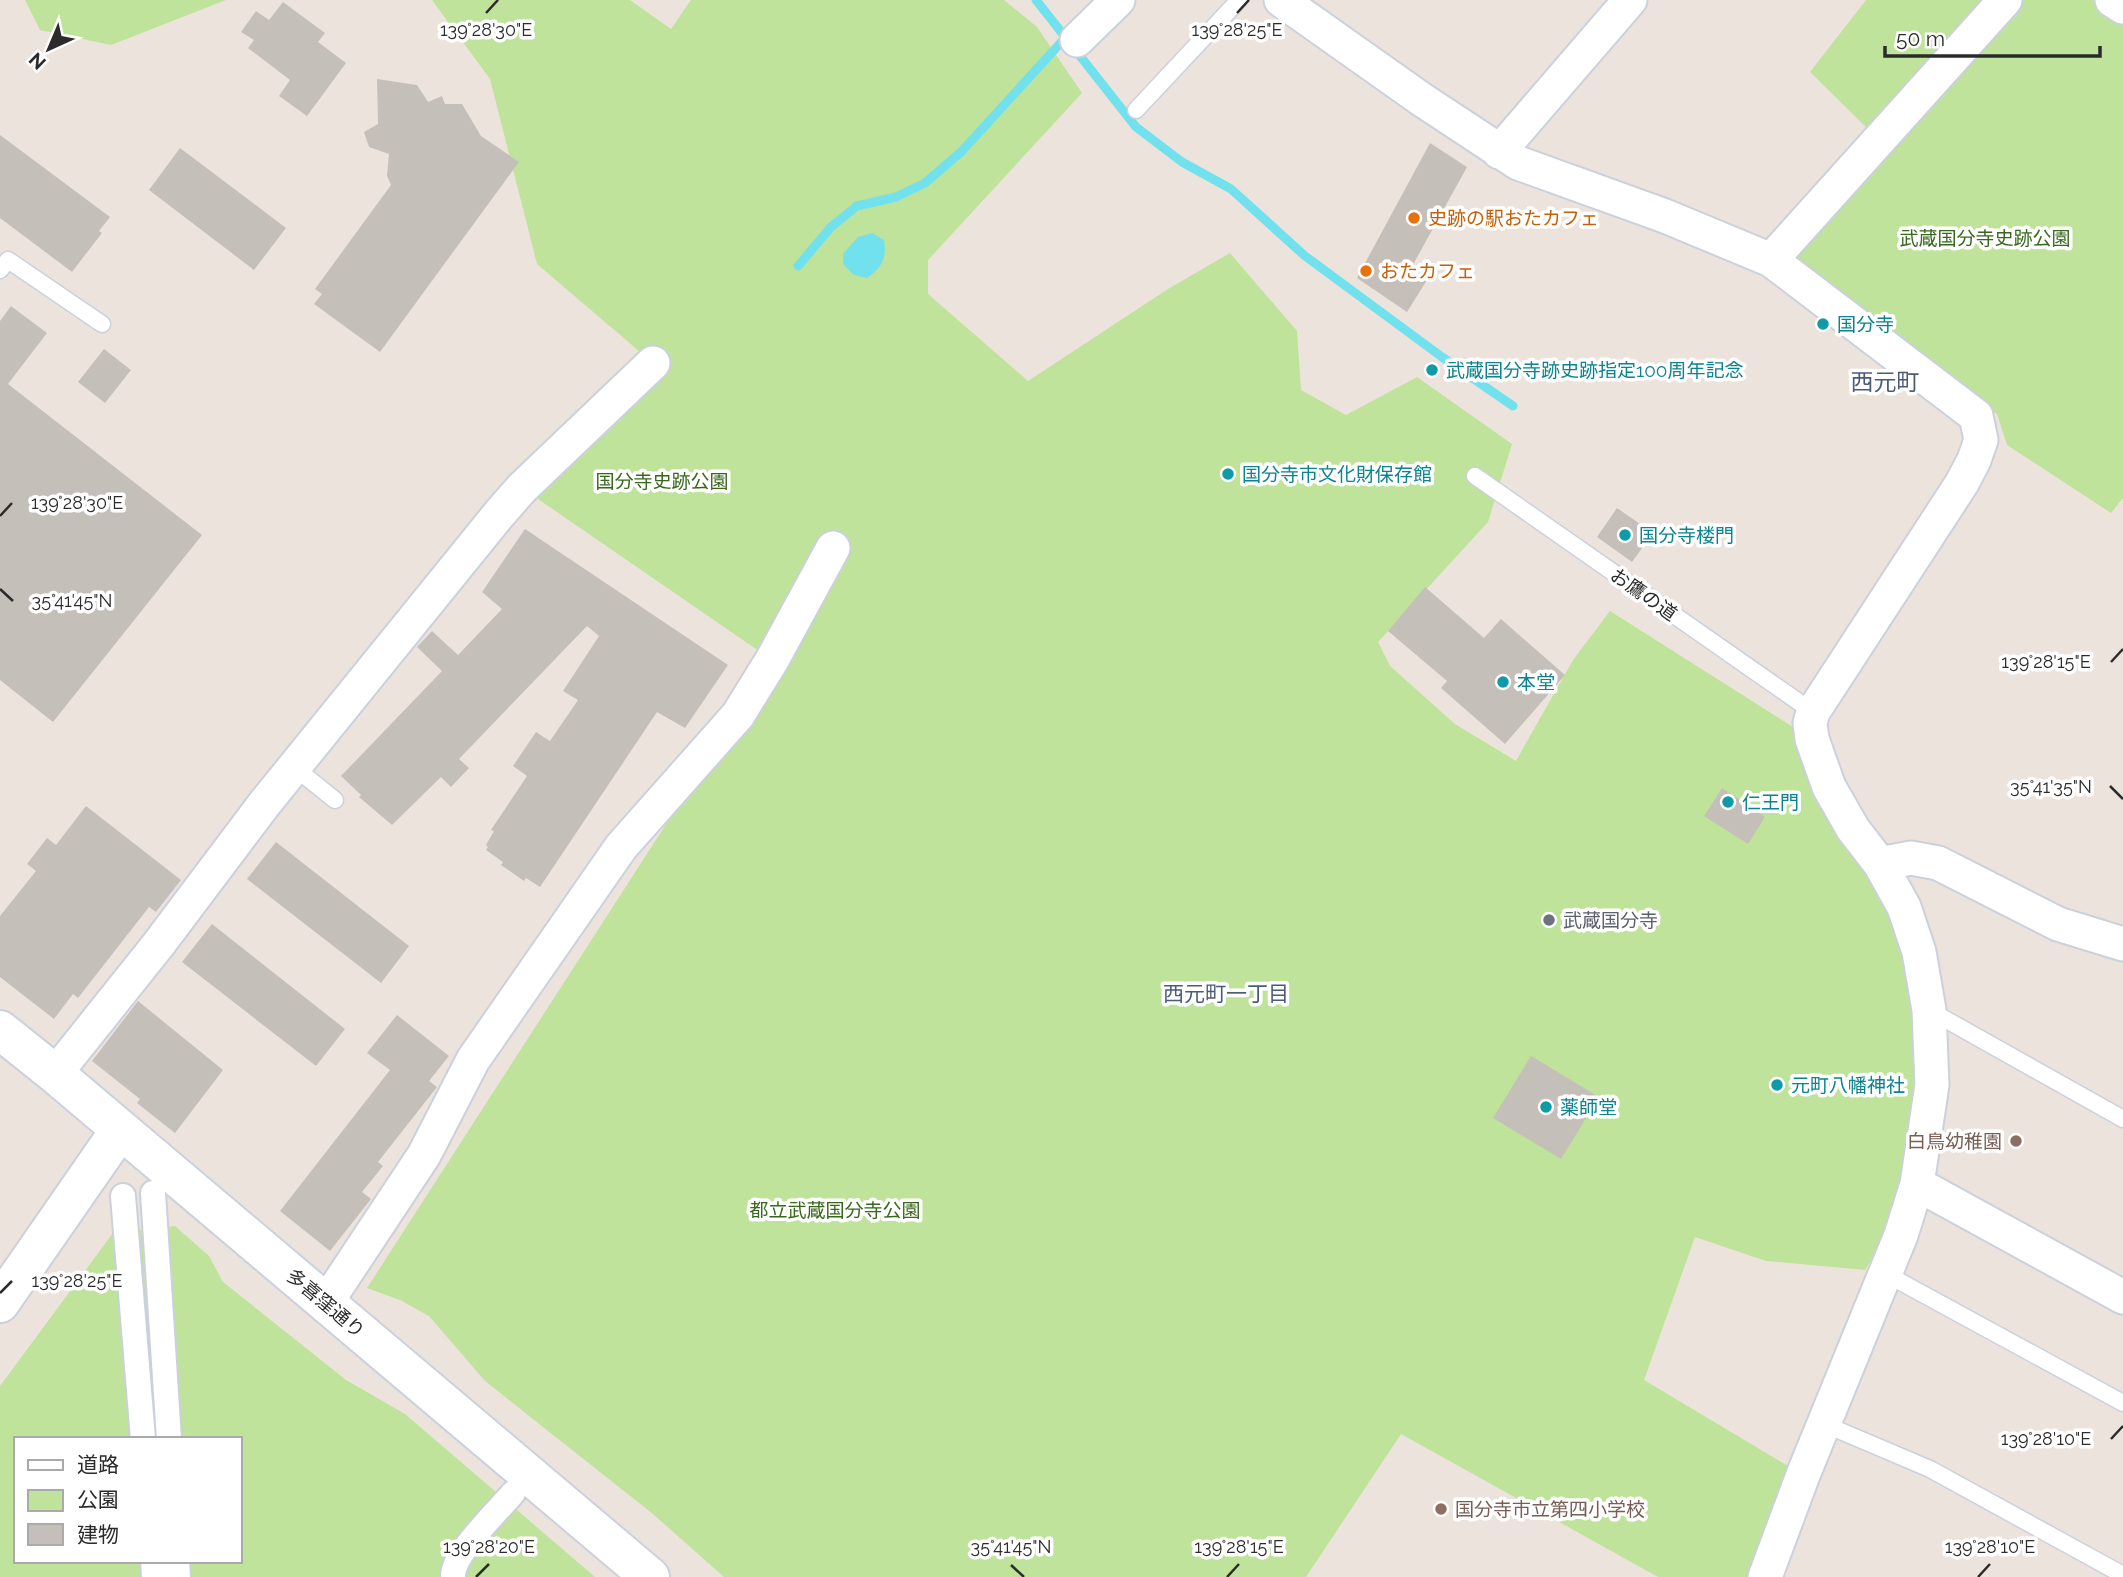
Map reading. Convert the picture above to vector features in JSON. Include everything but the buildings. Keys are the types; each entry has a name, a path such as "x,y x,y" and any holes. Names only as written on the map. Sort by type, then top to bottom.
{"main road":[{"name":"多喜窪通り","path":"0,1030 650,1577"},
{"path":"0,1303 120,1130"}],"street":[{"path":"1077,40 1118,0"},
{"path":"1499,152 1630,0"},
{"path":"1771,260 2005,0"},
{"path":"2112,0 2123,7"},
{"path":"1290,2 1518,163 1665,216 1771,260 1976,416 1981,440 1962,483 1813,712 1810,723 1812,739 1829,787 1853,829 1880,864 1904,907 1919,952 1929,1010 1932,1084 1917,1184 1886,1274 1779,1535 1765,1577"},
{"path":"55,1074 294,767 522,488 653,363"},
{"path":"327,1303 424,1155 473,1060 621,847 738,715 772,660 833,548"},
{"path":"1880,864 1911,858 1938,863 2058,924 2123,944"},
{"path":"1917,1184 2123,1297"},
{"path":"153,1193 169,1437"},
{"path":"123,1196 143,1437"},
{"path":"453,1577 453,1569 466,1548 513,1493"}],"lane":[{"path":"1136,110 1239,0"},
{"path":"0,270 8,260 102,324"},
{"name":"お鷹の道","path":"1475,476 1813,712"},
{"path":"294,767 335,800"},
{"path":"1929,1010 2123,1119"},
{"path":"1886,1274 2123,1403"},
{"path":"1824,1424 1930,1469 2123,1575"}],"green space":[{"path":"25,0 226,0 111,45 40,30"},
{"path":"432,0 630,0 671,29 691,0 1004,0 1037,27 1082,93 928,260 928,294 1028,381 1168,289 1230,253 1297,331 1301,390 1346,415 1417,377 1512,444 1488,522 1378,642 1390,666 1455,724 1516,761 1573,660 1610,611 1812,739 1919,952 1917,1184 1865,1270 1766,1261 1695,1237 1644,1380 1803,1475 1765,1577 1658,1577 1401,1434 1306,1577 724,1577 653,1514 485,1381 429,1316 400,1300 367,1288 772,660 522,488 653,363 537,264 490,79"},
{"path":"1866,0 1987,0 1871,132 1810,72"},
{"name":"武蔵国分寺史跡公園","path":"2006,0 2123,0 2123,498 2111,513 2007,445 1997,414 1810,292 1792,250"},
{"path":"175,1226 209,1256 223,1282 346,1380 405,1414 595,1577 0,1577 0,1386 113,1233"}],"water":[{"path":"872,233 884,240 882,262 867,278 854,275 843,264 843,254 858,237"}],"waterway":[{"path":"1036,0 1136,127 1182,162 1231,189 1305,256 1513,406"},
{"path":"798,266 831,227 857,206 896,197 925,183 961,152 1066,37"}],"place":[{"name":"史跡の駅おたカフェ","path":"1414,218"},
{"name":"おたカフェ","path":"1366,271"},
{"name":"国分寺","path":"1823,324"},
{"name":"武蔵国分寺跡史跡指定100周年記念","path":"1432,370"},
{"name":"国分寺市文化財保存館","path":"1228,474"},
{"name":"国分寺楼門","path":"1625,535"},
{"name":"本堂","path":"1503,682"},
{"name":"仁王門","path":"1728,802"},
{"name":"武蔵国分寺","path":"1549,920"},
{"name":"元町八幡神社","path":"1777,1085"},
{"name":"薬師堂","path":"1546,1107"},
{"name":"白鳥幼稚園","path":"2016,1141"},
{"name":"国分寺市立第四小学校","path":"1441,1509"}],"district":[{"name":"西元町","path":"1885,382"},
{"name":"西元町一丁目","path":"1226,994"}],"park label":[{"name":"国分寺史跡公園","path":"662,481"},
{"name":"都立武蔵国分寺公園","path":"835,1210"}]}
